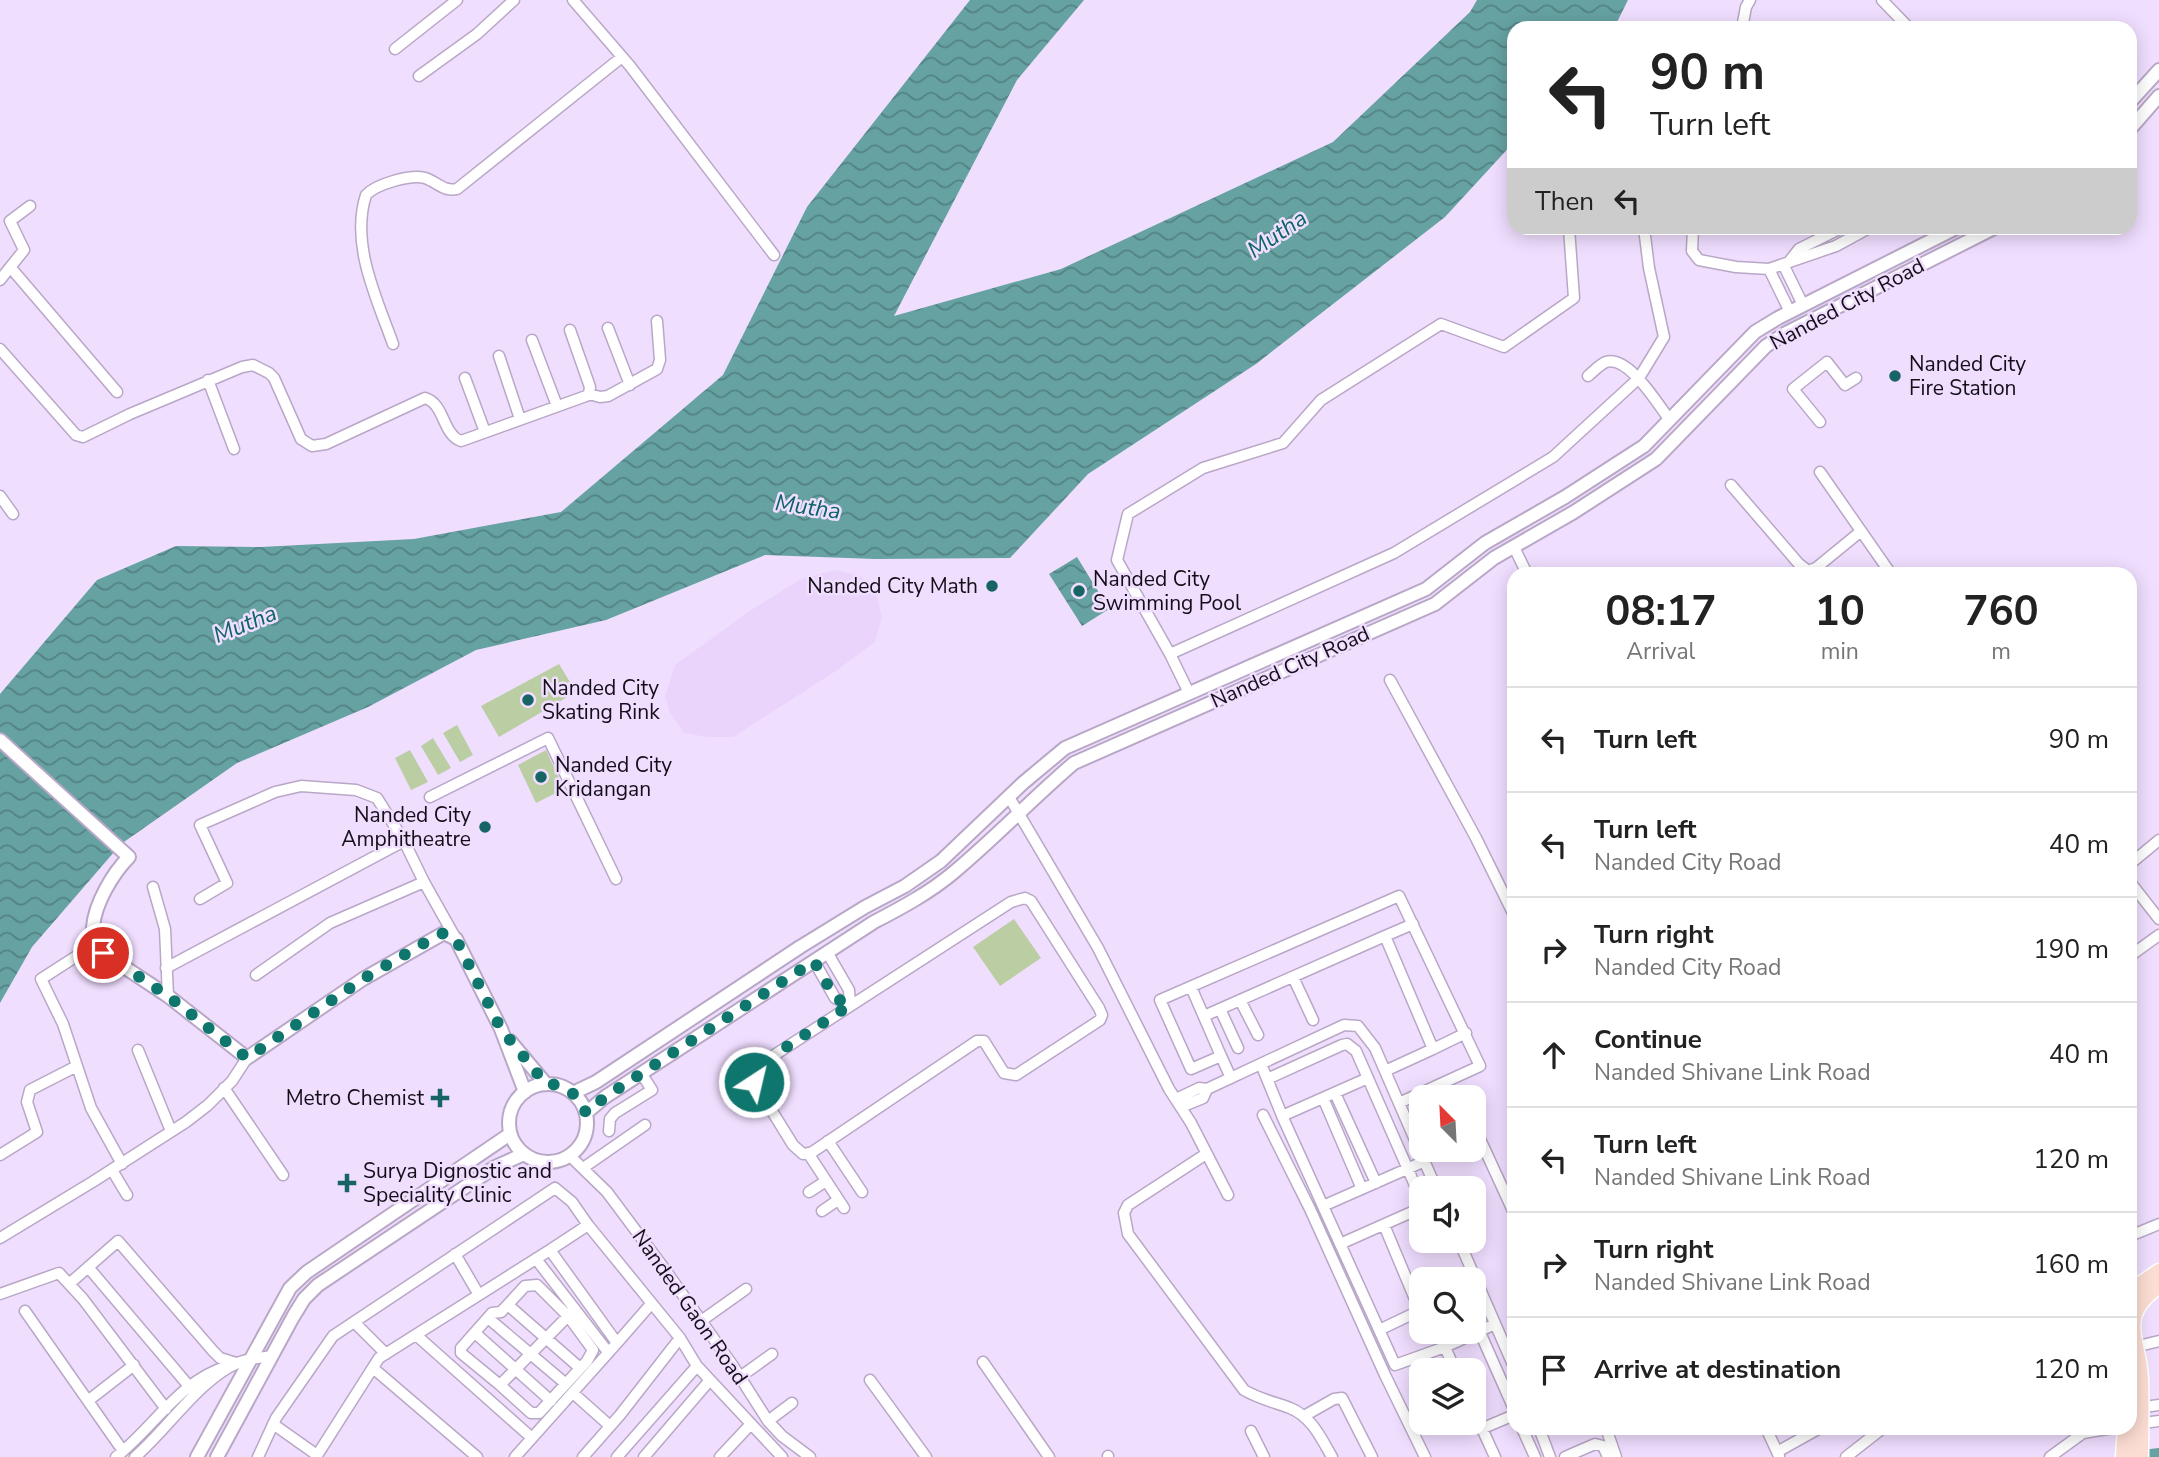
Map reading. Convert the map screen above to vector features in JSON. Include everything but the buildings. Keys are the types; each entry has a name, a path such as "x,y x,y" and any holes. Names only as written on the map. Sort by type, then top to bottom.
{"main road":[{"path":"2137,1290 2159,1272"},
{"path":"2137,1309 2146,1294 2159,1285"},
{"path":"2137,1365 2140,1375 2137,1394"},
{"path":"2124,1457 2129,1435"},
{"path":"2136,1435 2140,1457"}],"street":[{"path":"395,49 457,0"},
{"path":"419,76 477,34 514,0"},
{"path":"572,0 622,57 774,255"},
{"path":"1743,21 1750,0"},
{"path":"1882,0 1902,21"},
{"path":"393,344 370,278 363,244 361,230 366,195 377,187 416,177 428,179 446,189 457,189 622,57"},
{"path":"2137,94 2159,70"},
{"path":"2137,121 2159,96"},
{"path":"0,279 24,250 10,221 30,206"},
{"path":"1189,693 1170,654 1116,560 1128,514 1203,468 1283,443 1321,400 1441,324 1504,347 1574,298 1570,235"},
{"path":"1170,654 1394,553 1553,457 1639,378 1664,337 1645,235"},
{"path":"1693,235 1692,251 1699,260 1736,267 1769,269 1836,246 1856,235"},
{"path":"1786,265 1799,249 1827,235"},
{"name":"Nanded City Road","path":"573,1093 596,1082 800,947 905,886 941,861 1065,748 1426,589 1485,543 1644,446 1755,332 1942,235"},
{"name":"Nanded City Road","path":"586,1113 641,1073 874,922 914,901 952,874 1074,763 1435,604 1494,558 1574,512 1656,459 1766,346 1786,333 1980,235"},
{"path":"1786,265 1803,305"},
{"path":"11,268 117,392"},
{"path":"1769,269 1790,312"},
{"path":"0,349 76,435 83,437 208,380 253,365 270,373 274,378 301,439 312,446 326,444 425,398 435,403 457,440 467,439 589,394 604,398 651,374 659,366 657,321"},
{"path":"607,328 630,385"},
{"path":"570,330 588,382 589,394"},
{"path":"532,340 557,406"},
{"path":"499,356 520,419"},
{"path":"1588,376 1606,362 1625,366 1639,378 1670,420"},
{"path":"1820,422 1793,389 1827,362 1845,385 1856,378"},
{"path":"465,378 485,432"},
{"path":"208,380 234,449"},
{"path":"1820,471 1886,567"},
{"path":"1731,485 1803,567"},
{"path":"0,496 13,514"},
{"path":"1817,567 1860,532"},
{"path":"1514,547 1524,567"},
{"path":"1446,573 1458,586"},
{"path":"1391,680 1507,901"},
{"path":"430,797 548,738 616,879"},
{"path":"0,740 129,857 114,872 93,928 103,953 168,996 247,1058"},
{"path":"200,899 227,883 200,825 275,792 301,786 356,790 377,798 404,841 456,939 501,1029 526,1092"},
{"path":"1009,797 1098,948 1228,1195"},
{"path":"2137,858 2159,840"},
{"path":"166,968 404,841"},
{"path":"256,975 330,923 424,882"},
{"path":"153,887 165,929 168,996"},
{"path":"2137,888 2159,919"},
{"path":"1222,1056 1191,1069 1160,1002 1398,896 1401,897 1479,1067 1399,1103"},
{"path":"1025,898 1031,901 1102,1015 1100,1020 1016,1075 1004,1073 984,1041 977,1041 828,1141 803,1154 793,1145 754,1082 753,1073 759,1065 850,1005 1011,902 1025,898"},
{"path":"1204,1016 1413,924"},
{"path":"0,1238 122,1164 208,1105 225,1088 247,1058 363,979 436,936 444,933 456,939"},
{"path":"2137,951 2159,935"},
{"path":"1385,936 1433,1049"},
{"path":"97,943 41,979 63,1024 75,1067 91,1108 122,1164"},
{"path":"827,952 849,990 850,1005"},
{"path":"814,961 835,998 850,1005"},
{"path":"1293,977 1312,1020"},
{"path":"1191,987 1231,1077"},
{"path":"1241,1000 1258,1035"},
{"path":"1220,1009 1238,1048"},
{"path":"1179,1103 1199,1088 1208,1088 1351,1024 1358,1026 1376,1048 1409,1125"},
{"path":"501,1029 546,1084"},
{"path":"1385,1071 1465,1034"},
{"path":"1267,1079 1347,1044 1356,1051 1410,1176"},
{"path":"138,1050 171,1131"},
{"path":"1261,1064 1396,1366 1452,1344"},
{"path":"0,1155 37,1132 27,1102 30,1090 75,1067"},
{"path":"609,1131 610,1119 615,1113 652,1090 641,1073"},
{"path":"1282,1116 1368,1079"},
{"path":"546,1084 562,1086 573,1093 581,1102 588,1125 579,1148 570,1156 546,1163 534,1160 515,1145 510,1134 509,1121 517,1099 538,1085 546,1084"},
{"path":"225,1088 283,1175"},
{"path":"1335,1093 1376,1183"},
{"path":"1323,1098 1362,1189"},
{"path":"1263,1115 1425,1457"},
{"path":"583,1168 645,1125"},
{"path":"198,1457 290,1288 307,1272 510,1134"},
{"path":"828,1141 862,1192"},
{"path":"1486,1152 1507,1198"},
{"path":"808,1153 841,1204 822,1211"},
{"path":"1206,1153 1128,1205 1124,1213 1128,1234 1244,1390 1257,1398 1292,1409 1304,1416 1316,1427 1332,1457"},
{"path":"217,1457 304,1299 318,1285 495,1167 524,1154"},
{"name":"Nanded Gaon Road","path":"570,1156 607,1192 701,1321 768,1421 782,1436 810,1457"},
{"path":"1323,1206 1423,1162"},
{"path":"112,1170 127,1195"},
{"path":"809,1192 826,1181"},
{"path":"258,1457 274,1424 333,1336 548,1190 555,1188 572,1202 680,1338 697,1366 782,1457"},
{"path":"1340,1244 1409,1214"},
{"path":"2137,1233 2159,1224"},
{"path":"274,1424 317,1456 379,1358 588,1225"},
{"path":"1384,1225 1409,1282"},
{"path":"69,1284 118,1241 213,1351 220,1358 236,1363"},
{"path":"550,1250 617,1343"},
{"path":"1464,1253 1507,1351"},
{"path":"455,1254 480,1295"},
{"path":"515,1457 569,1388 593,1350 536,1259"},
{"path":"88,1267 188,1385"},
{"path":"0,1294 58,1273 166,1409"},
{"path":"608,1352 571,1313 537,1285 531,1284 525,1286 501,1312 492,1313 460,1348 461,1353 531,1413 539,1413 608,1352 651,1304"},
{"path":"701,1321 746,1289"},
{"path":"508,1305 580,1368"},
{"path":"25,1311 89,1400 120,1454 188,1385 215,1370 272,1356"},
{"path":"500,1385 571,1313"},
{"path":"1379,1329 1409,1315"},
{"path":"488,1318 610,1426"},
{"path":"354,1322 386,1354"},
{"path":"1486,1328 1495,1324"},
{"path":"475,1333 551,1401"},
{"path":"416,1335 532,1438"},
{"path":"583,1457 680,1338"},
{"path":"2137,1347 2159,1342"},
{"path":"1484,1344 1507,1396"},
{"path":"1445,1347 1450,1358"},
{"path":"740,1377 772,1354"},
{"path":"983,1362 1049,1457"},
{"path":"135,1457 201,1389 236,1363"},
{"path":"89,1400 134,1366"},
{"path":"617,1457 697,1366"},
{"path":"373,1368 477,1457"},
{"path":"644,1457 710,1380"},
{"path":"870,1380 926,1457"},
{"path":"1304,1416 1334,1399 1342,1398 1372,1457"},
{"path":"768,1421 792,1404"},
{"path":"2137,1417 2159,1405"},
{"path":"1486,1426 1507,1416"},
{"path":"2137,1419 2159,1421"},
{"path":"720,1457 750,1425"},
{"path":"1251,1431 1264,1457"},
{"path":"1484,1435 1495,1457"},
{"path":"1525,1435 1535,1457"},
{"path":"1542,1435 1550,1457"},
{"path":"1608,1435 1616,1457"},
{"path":"1769,1435 1779,1455 1810,1435"},
{"path":"1846,1457 1874,1435"},
{"path":"2050,1457 2080,1435"},
{"path":"1570,1456 1599,1444 1603,1446 1608,1457"}],"shaded area":[{"path":"835,570 861,576 876,593 882,618 875,642 836,671 733,737 707,737 684,733 670,713 665,696 675,665 751,610 801,579"},
{"name":"Nanded City Skating Rink","path":"559,664 576,692 499,737 481,706"},
{"path":"457,725 473,755 460,762 443,733"},
{"path":"433,738 451,768 438,775 421,746"},
{"path":"410,750 428,782 411,790 395,758"},
{"name":"Nanded City Kridangan","path":"546,750 564,789 536,803 518,765"},
{"path":"1014,919 1041,958 1000,986 973,947"}],"water":[{"name":"Mutha","path":"970,0 1084,0 1017,80 894,316 1061,269 1333,142 1470,12 1477,0 1628,0 1618,21 1507,21 1507,150 1445,217 1256,364 1088,474 1010,558 875,559 765,555 606,620 476,650 368,707 237,763 121,844 32,947 0,1003 0,694 97,580 176,546 261,547 414,539 561,512 723,375 807,207"},
{"name":"Nanded City Swimming Pool","path":"1077,557 1109,609 1082,626 1049,574"}],"waterway":[{"path":"2135,1456 2159,1453"}],"place":[{"name":"Nanded City Fire Station","path":"1895,376"},
{"name":"Nanded City Math","path":"992,586"},
{"name":"Nanded City Swimming Pool","path":"1079,591"},
{"name":"Nanded City Skating Rink","path":"528,700"},
{"name":"Nanded City Kridangan","path":"541,777"},
{"name":"Nanded City Amphitheatre","path":"485,827"},
{"name":"Metro Chemist","path":"440,1098"},
{"name":"Surya Dignostic and Speciality Clinic","path":"347,1183"}],"route":[{"path":"103,953 168,996 247,1058 363,979 436,936 449,934 456,939 501,1029 528,1065 546,1084 562,1086 573,1093 586,1113 605,1097 814,961 835,998 850,1005 759,1065 753,1073 754,1082"}]}
